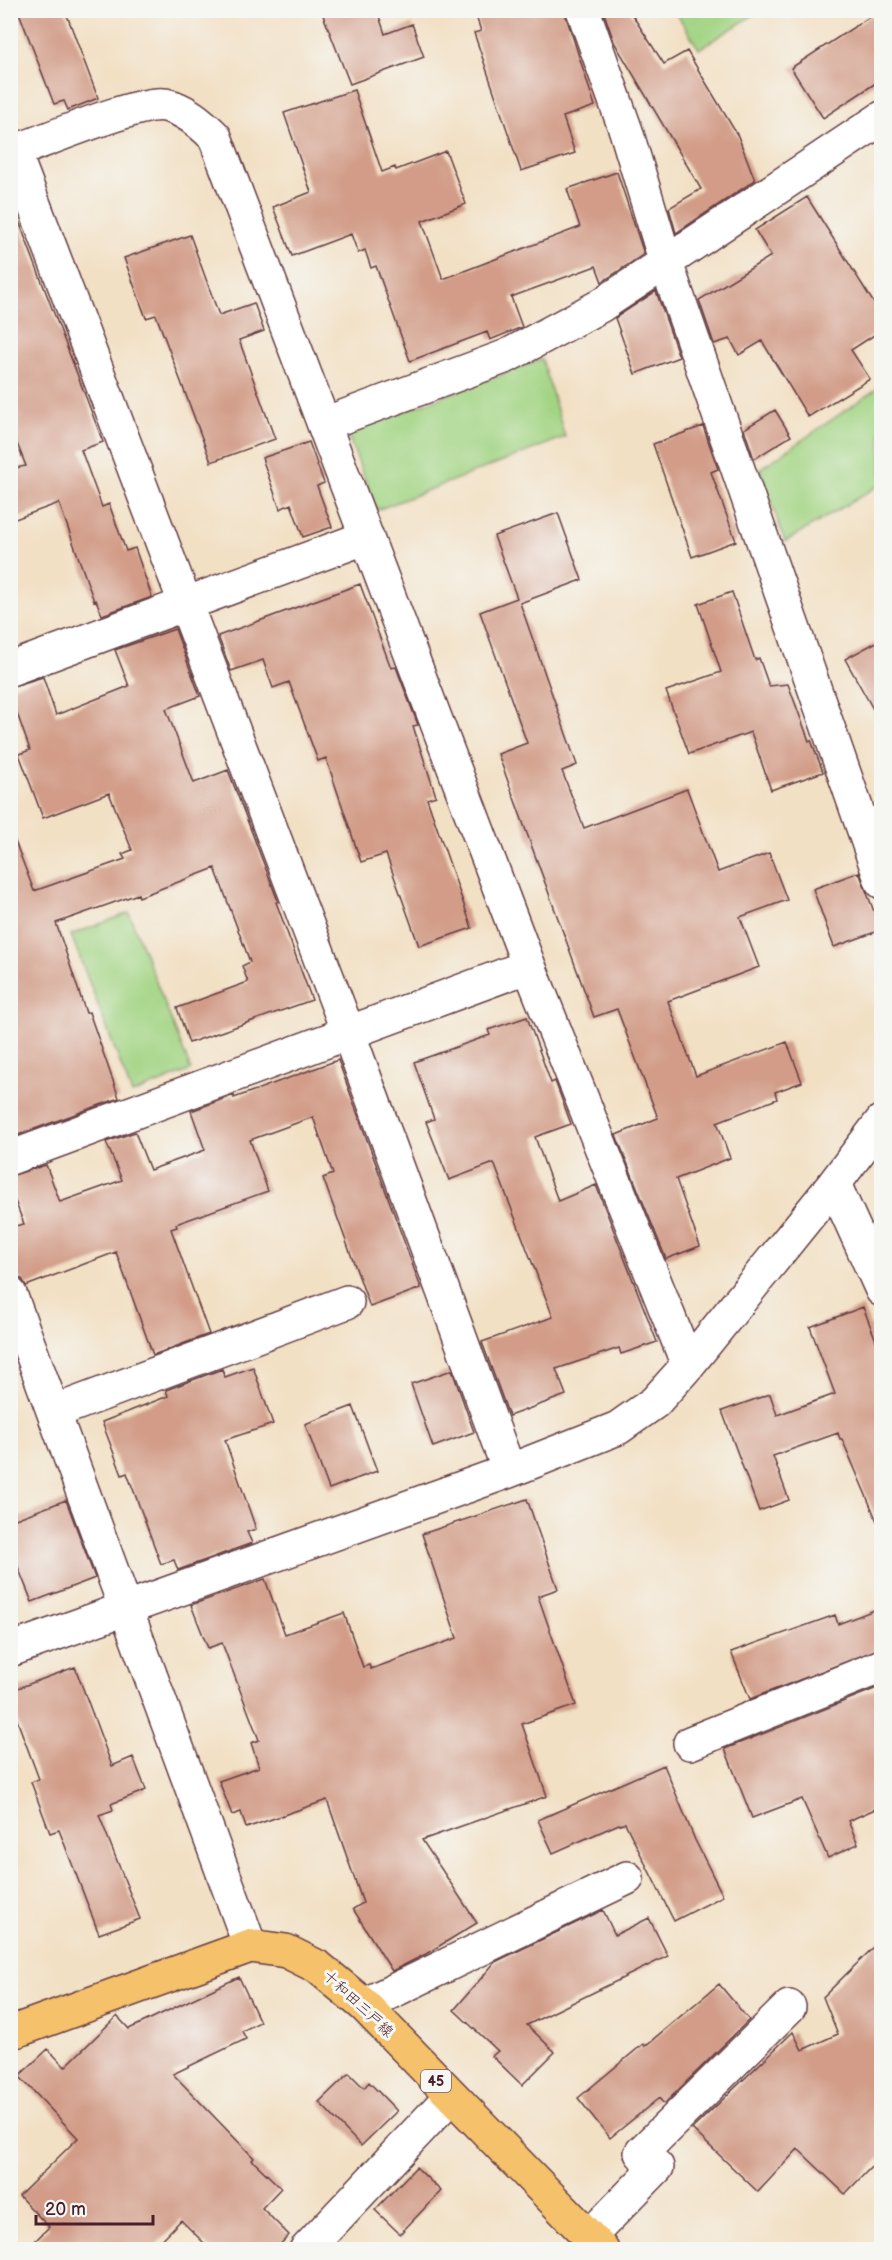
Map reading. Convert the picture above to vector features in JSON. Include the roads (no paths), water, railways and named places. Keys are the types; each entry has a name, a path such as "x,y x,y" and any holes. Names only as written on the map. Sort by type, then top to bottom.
{"main road":[{"name":"十和田三戸線","path":"10,2033 250,1946 286,1951 318,1967 364,2005 596,2243"}],"street":[{"path":"583,10 626,131 666,262 882,882"},
{"path":"509,1471 348,1032 186,603 12,153 140,106 164,105 199,120 215,137 529,966 688,1365"},
{"path":"324,424 507,356 600,306 882,118"},
{"path":"10,669 367,537"},
{"path":"10,1158 529,966"},
{"path":"10,1650 509,1471 618,1428 655,1402 688,1365 882,1121"},
{"path":"834,1184 882,1290"},
{"path":"10,1294 250,1946"},
{"path":"54,1412 347,1302"},
{"path":"690,1743 882,1666"},
{"path":"364,2005 627,1878"},
{"path":"596,2243 657,2167 641,2153 789,2007"},
{"path":"306,2250 451,2096"}]}
